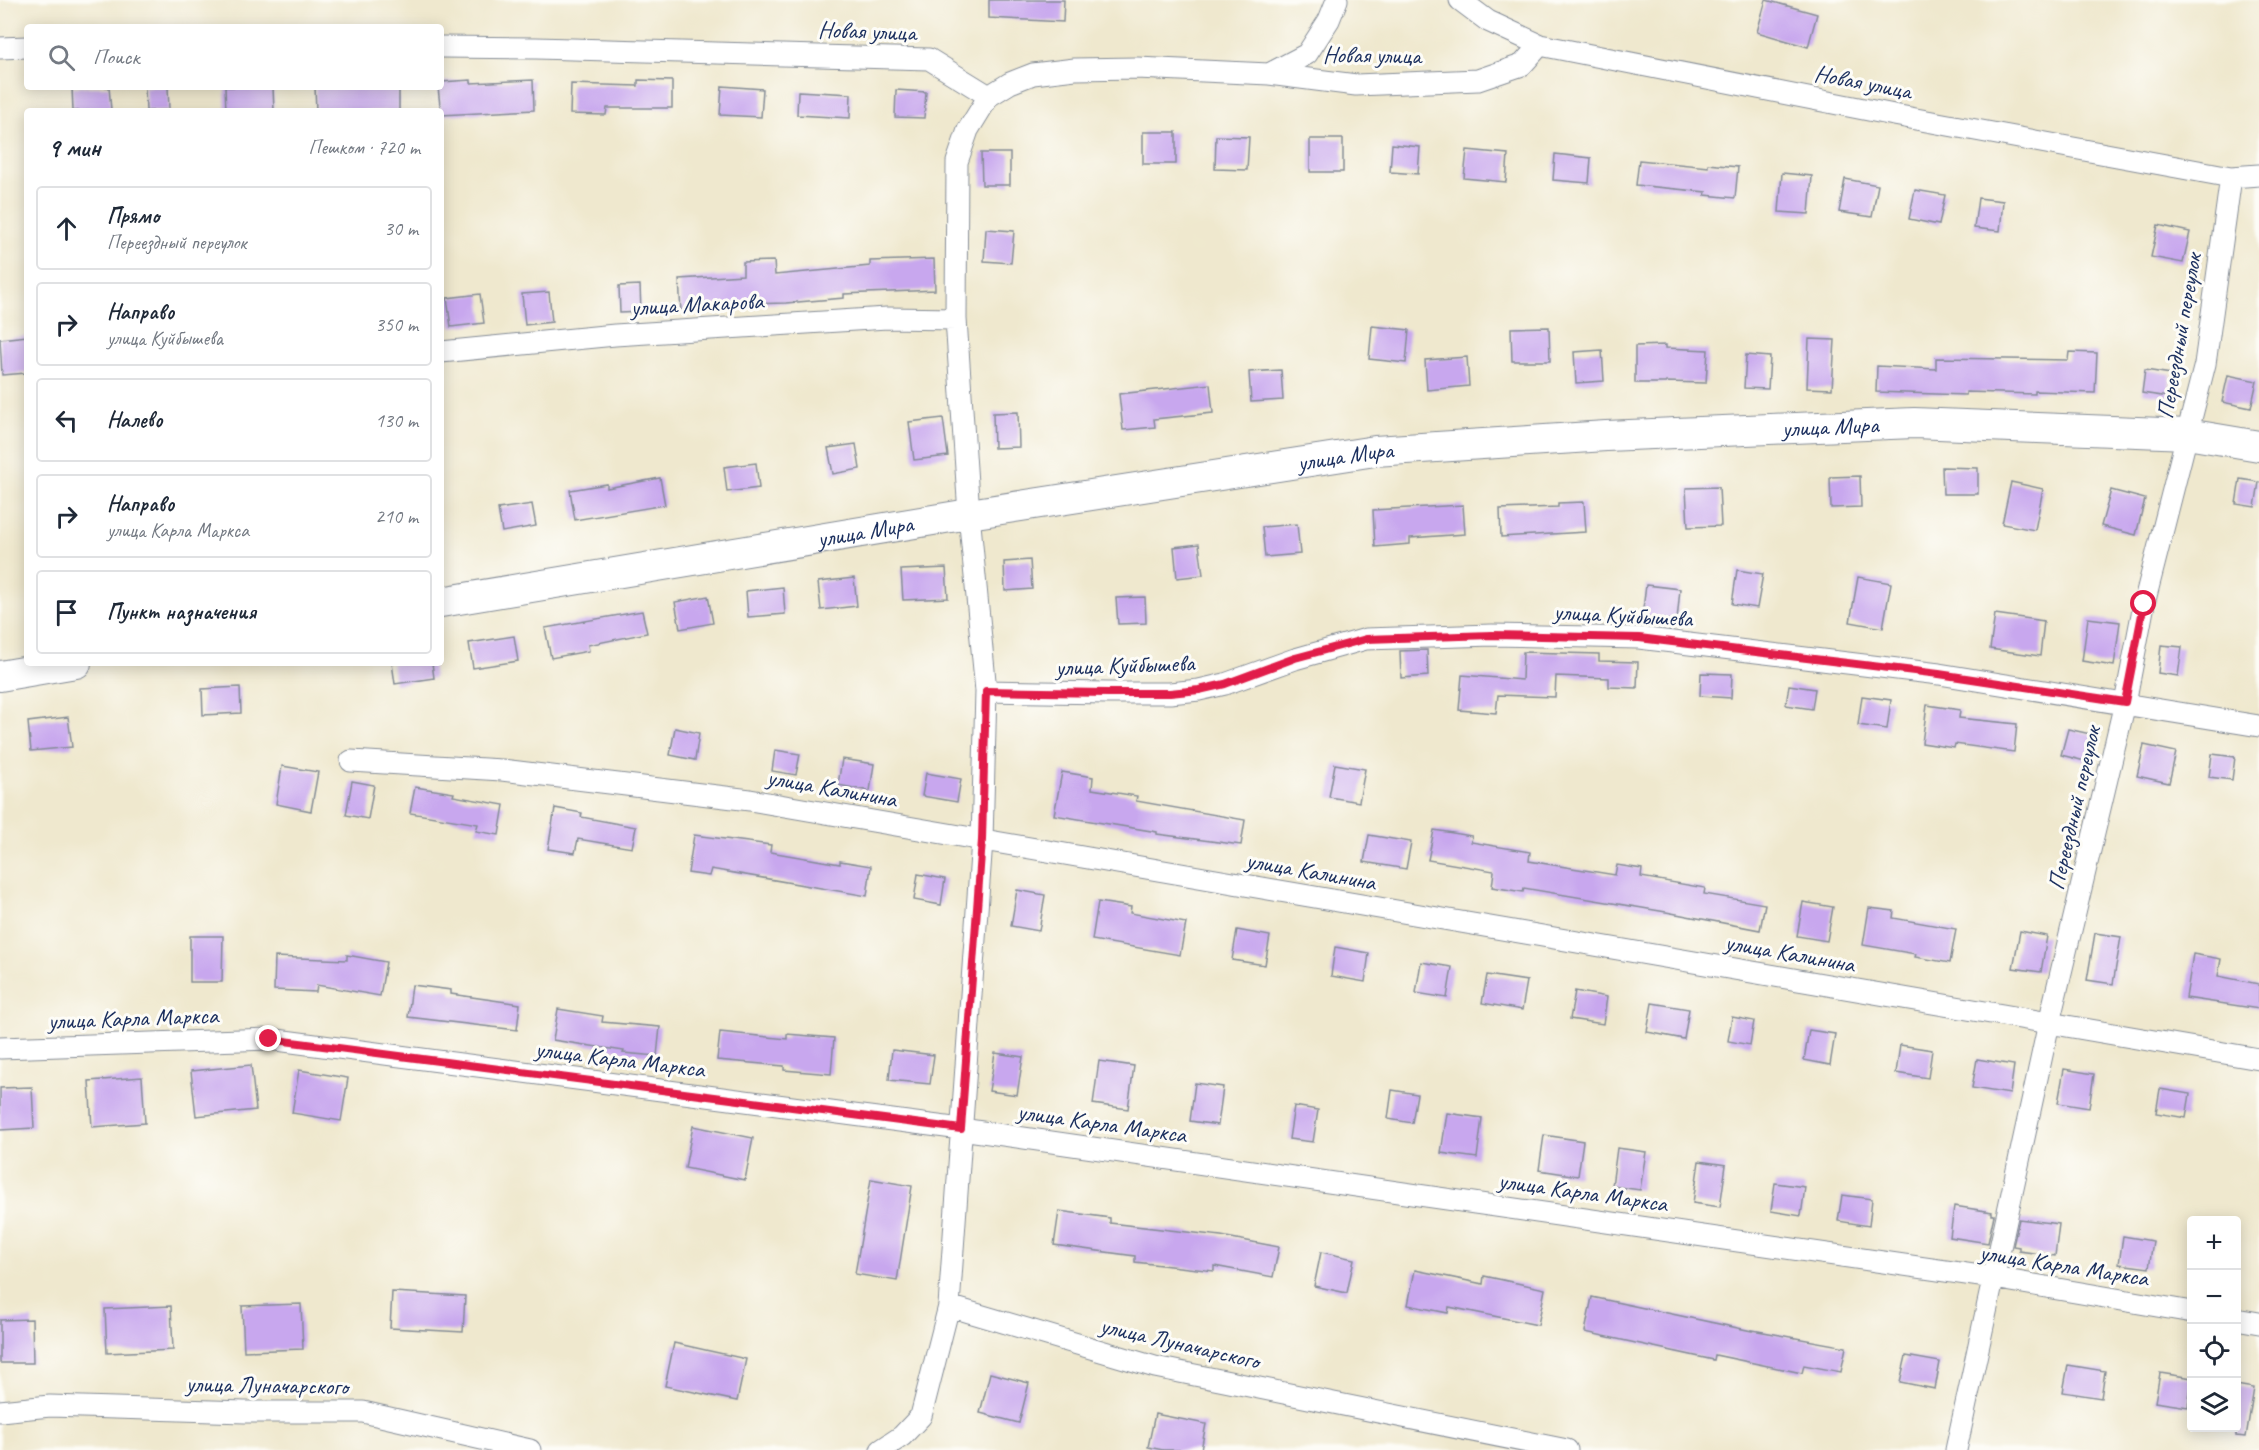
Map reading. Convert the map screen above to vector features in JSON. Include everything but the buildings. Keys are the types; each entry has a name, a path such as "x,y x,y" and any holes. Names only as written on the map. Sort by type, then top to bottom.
{"street":[{"path":"1269,74 1307,54 1329,20 1337,0"},
{"path":"1460,0 1488,21 1540,45"},
{"name":"Новая улица","path":"444,47 928,58 989,96 1010,83 1033,75 1075,69 1137,68 1269,74 1356,86 1478,80 1522,65 1540,45 1894,115 2231,177 2259,175"},
{"path":"0,48 24,47"},
{"path":"881,1450 902,1436 921,1416 949,1306 982,840 986,691 969,514 956,319 957,162 968,130 989,96"},
{"name":"Переездный переулок","path":"1956,1450 2049,1023 2125,702 2144,604 2205,364 2231,177"},
{"name":"улица Макарова","path":"444,352 615,335 887,318 956,319"},
{"name":"улица Мира","path":"444,602 969,514 1375,451 1537,440 1914,423 2187,435 2259,446"},
{"name":"улица Куйбышева","path":"986,691 1170,693 1199,690 1225,684 1295,658 1366,639 1492,635 1639,638 1939,674 2125,702 2259,726"},
{"path":"0,676 58,666"},
{"name":"улица Калинина","path":"351,760 502,770 738,799 2259,1059"},
{"name":"улица Карла Маркса","path":"0,1048 269,1039 961,1129 1994,1278 2187,1310"},
{"name":"улица Луначарского","path":"949,1306 1155,1367 1567,1450"},
{"path":"2241,1320 2259,1323"},
{"name":"улица Луначарского","path":"0,1411 50,1406 245,1412 363,1412 530,1450"}],"route":[{"path":"269,1039 961,1129 982,840 986,691 1170,693 1199,690 1225,684 1295,658 1366,639 1492,635 1639,638 1939,674 2125,702 2144,604"}]}
